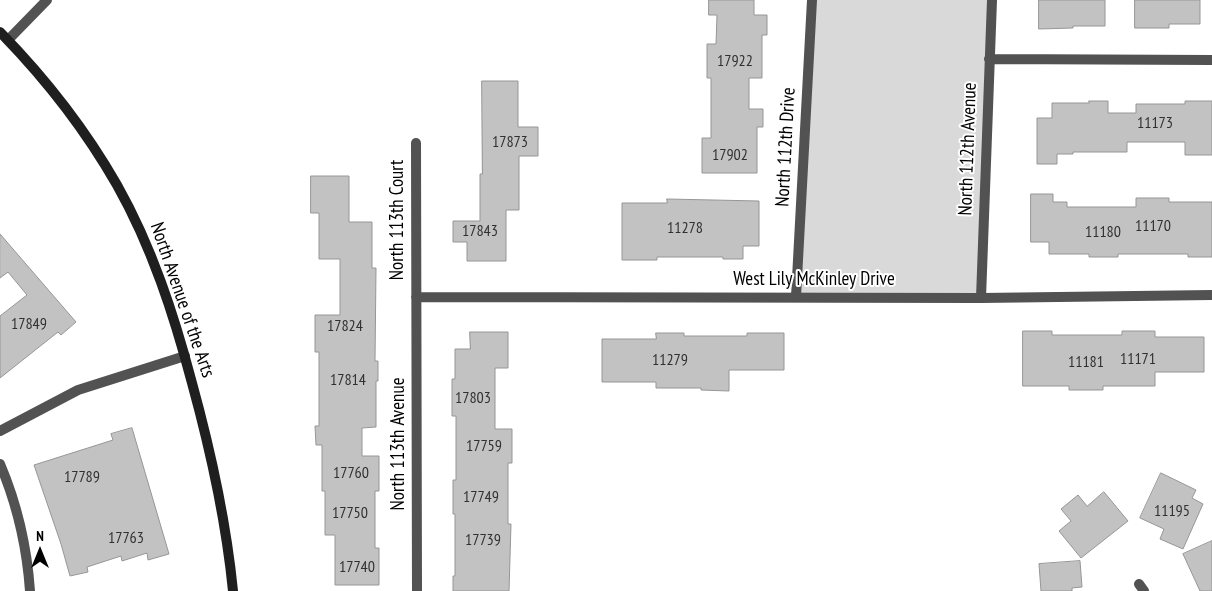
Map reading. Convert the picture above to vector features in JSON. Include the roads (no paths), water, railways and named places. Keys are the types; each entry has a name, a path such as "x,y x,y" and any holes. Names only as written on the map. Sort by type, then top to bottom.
{"street":[{"path":"8,40 47,0"},
{"name":"North 112th Drive","path":"796,297 812,0"},
{"name":"North 112th Avenue","path":"981,298 992,0"},
{"name":"North Avenue of the Arts","path":"0,32 56,96 99,155 148,247 185,356 205,428 220,492 233,591"},
{"path":"989,59 1212,60"},
{"name":"North 113th Court","path":"416,143 416,298"},
{"name":"West Lily McKinley Drive","path":"416,298 1212,296"},
{"name":"North 113th Avenue","path":"416,298 417,591"},
{"path":"0,431 78,390 185,356"},
{"path":"0,464 20,529 28,567 30,591"}]}
